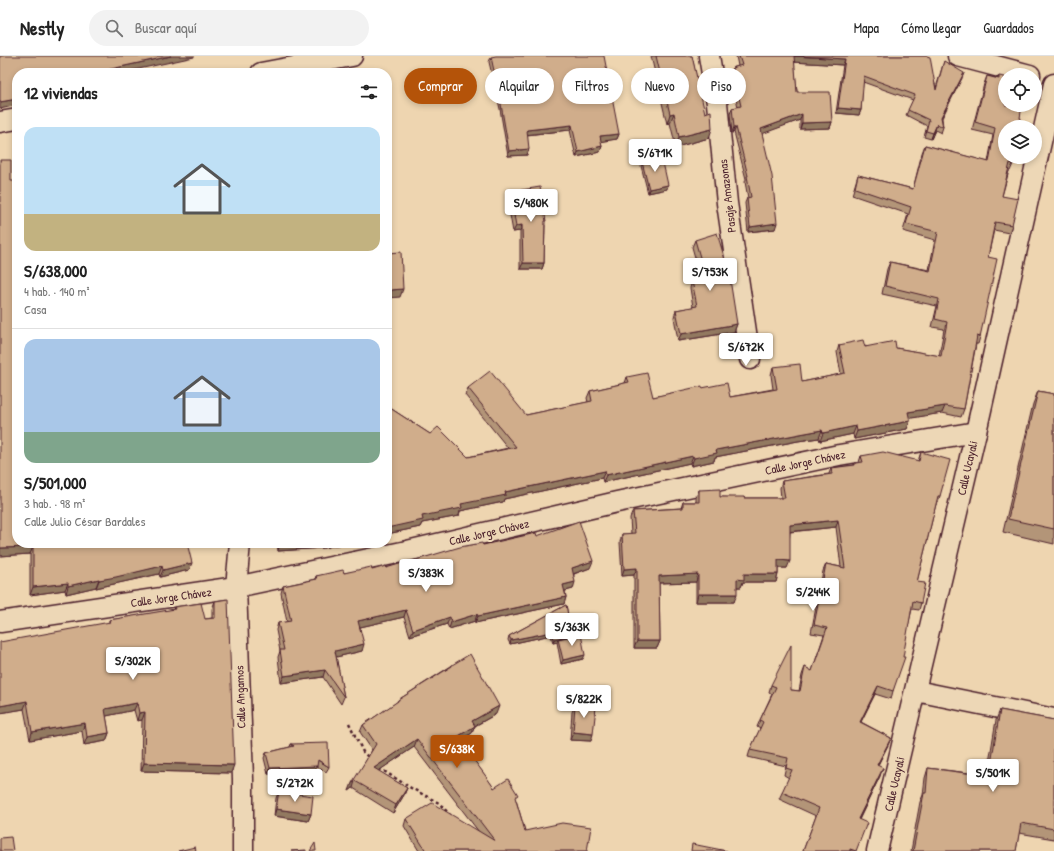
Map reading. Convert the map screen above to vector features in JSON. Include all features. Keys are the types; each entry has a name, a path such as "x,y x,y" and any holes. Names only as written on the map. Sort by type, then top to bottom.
{"street":[{"path":"280,66 352,56"},
{"name":"Pasaje Amazonas","path":"709,56 717,103 727,203 750,359"},
{"path":"958,56 1003,68"},
{"path":"1042,79 1054,83"},
{"name":"Calle Ucayali","path":"878,851 976,432 1054,83"},
{"path":"0,122 12,120"},
{"name":"Calle Jorge Chávez","path":"0,622 236,587 408,551 625,501 839,455 976,432"},
{"name":"Calle Angamos","path":"240,548 236,587 244,851"},
{"path":"916,691 1054,719"}],"path":[{"path":"349,723 364,752 379,768 439,803 451,814 454,820"}],"building":[{"path":"0,56 171,56 116,68 12,68 12,100 0,102"},
{"path":"604,56 606,68 562,68 562,104 613,104 619,134 600,136 602,146 578,152 572,125 527,130 529,149 509,151 501,104 554,104 554,68 493,68 491,57"},
{"path":"656,56 692,56 697,78 697,104 703,104 705,113 711,111 712,129 679,137 674,113 670,114 668,104 689,104 689,68 659,68"},
{"path":"739,56 794,56 797,92 830,92 832,122 802,123 802,114 761,129 772,176 777,223 750,227 747,198 751,197 748,176 736,127 734,127 732,108 741,106 741,104 746,104 746,68 732,68 742,65"},
{"path":"794,56 927,56 930,57 936,90 944,61 964,73 941,117 943,127 937,124 933,133 926,131 929,120 908,110 915,95 864,76 861,110 838,108 845,59"},
{"path":"987,76 998,79 998,112 1021,112 1021,120 998,120 998,164 1010,164 1002,196 1018,199 1012,225 995,222 988,257 997,259 980,337 977,336 964,409 945,406 908,412 910,421 857,431 856,426 823,433 822,430 716,450 717,453 694,458 693,456 606,475 605,471 505,492 506,495 461,504 462,508 422,516 423,520 392,527 392,409 430,434 438,427 468,457 516,447 468,388 490,371 526,415 592,401 590,391 629,382 627,377 647,373 653,397 702,386 702,388 727,383 730,397 777,389 773,367 800,364 802,382 845,373 839,345 863,340 865,347 895,341 896,348 941,356 947,322 935,319 939,299 885,286 890,262 930,271 938,232 906,224 911,207 855,188 858,175 913,189 925,145 989,162 995,128 975,122"},
{"path":"662,158 668,185 649,189 642,162"},
{"path":"0,160 11,160 12,548 0,548"},
{"path":"540,187 546,221 544,263 523,263 522,225 516,226 510,192"},
{"path":"717,233 729,273 737,324 681,334 676,310 697,306 692,281 706,278 695,240"},
{"path":"401,252 403,289 392,290 392,253"},
{"path":"1038,391 1054,394 1054,529 1008,519"},
{"path":"883,452 919,461 921,452 950,460 940,496 938,496 917,582 925,583 921,603 913,601 903,657 905,657 893,691 878,686 860,722 891,738 877,765 883,768 858,819 867,823 856,851 850,849 850,851 803,851 819,808 782,792 792,770 786,768 788,758 750,750 763,722 760,720 776,687 771,685 791,645 791,690 800,691 805,667 812,671 827,628 814,625 826,564 845,568 838,520 790,525 790,561 778,560 778,574 744,574 744,580 737,579 737,594 698,594 698,574 659,576 660,641 637,641 637,568 624,569 622,534 635,533 633,511 683,508 683,502 699,502 699,490 720,489 720,497 785,498 782,481 832,474 831,468 855,465 855,463 863,462 861,456"},
{"path":"579,521 593,561 572,568 575,582 563,585 566,597 478,616 477,614 451,622 450,617 413,630 406,610 358,621 364,644 335,651 344,697 325,670 284,676 280,650 284,650 278,623 291,621 283,586 317,579 316,576 343,570 344,573 371,567 372,570 386,566 386,568 460,547 482,543 483,545 536,533 537,536"},
{"path":"33,548 188,548 192,563 163,570 162,566 68,586 68,583 33,587"},
{"path":"228,599 234,765 144,763 145,712 139,713 137,703 105,709 109,733 87,737 85,723 32,732 27,701 0,706 0,642 110,622 109,620 201,603 205,619 215,618 215,601"},
{"path":"566,605 572,635 554,639 552,632 511,640 509,636"},
{"path":"581,634 585,655 563,660 558,639"},
{"path":"470,654 499,706 472,721 475,726 457,737 494,788 508,779 518,795 515,797 525,831 562,823 591,827 587,851 426,851 406,819 432,803 495,841 417,739 374,768 407,788 396,805 355,781 352,783 376,744 363,725 398,700"},
{"path":"575,705 596,707 593,734 573,732"},
{"path":"1000,710 1054,720 1054,829 1021,823 1016,851 913,851 924,793 926,793 928,768 989,776"},
{"path":"328,743 329,767 318,760 317,766 270,768 266,753 294,746 291,744"},
{"path":"279,791 313,796 311,814 276,809"},
{"path":"11,837 13,851 0,851 0,838"},
{"path":"315,843 316,851 310,851"},
{"path":"692,844 727,851 691,851"},
{"path":"195,847 196,851 178,851"}]}
